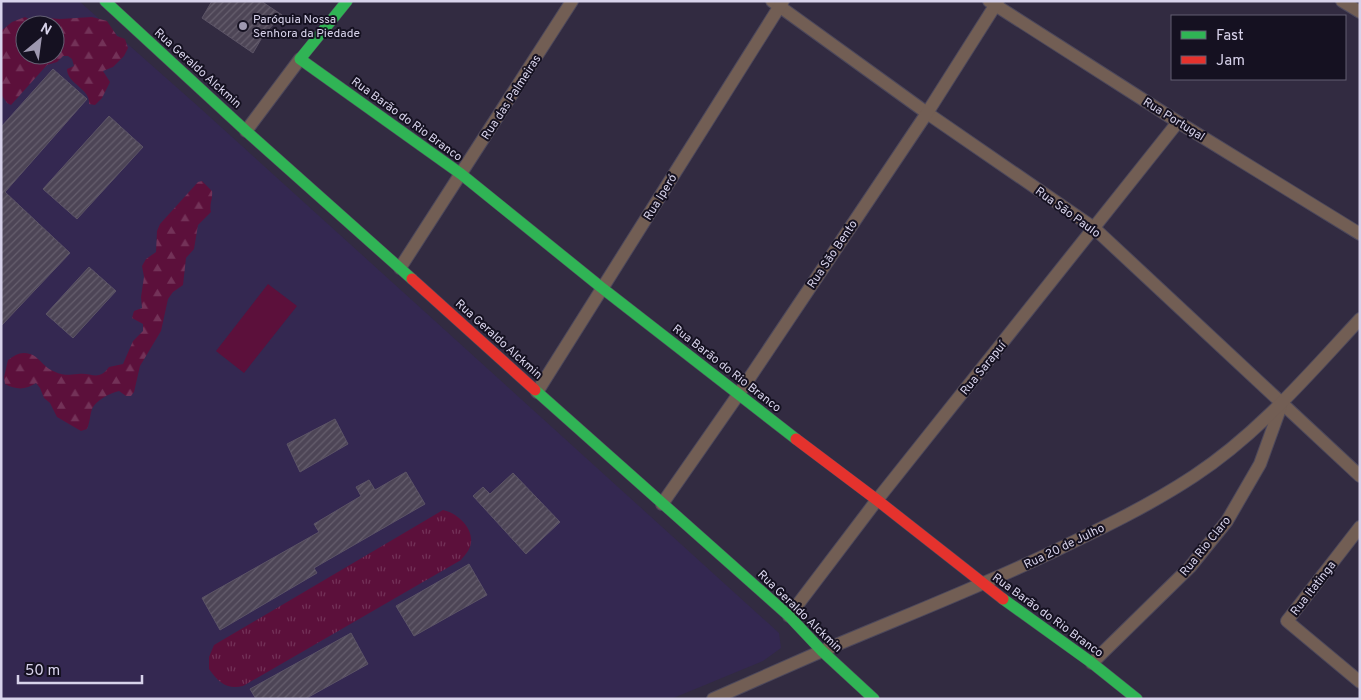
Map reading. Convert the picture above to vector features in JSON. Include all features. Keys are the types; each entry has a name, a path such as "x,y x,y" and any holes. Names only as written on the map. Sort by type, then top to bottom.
{"street":[{"name":"Rua Geraldo Alckmin","path":"105,1 246,131 789,616 822,651 874,699"},
{"path":"246,131 300,59 347,1"},
{"name":"Rua das Palmeiras","path":"400,268 572,1"},
{"path":"1342,1 1360,12"},
{"name":"Rua São Paulo","path":"778,3 927,113 1094,228 1360,476"},
{"name":"Rua Iperó","path":"537,392 778,3"},
{"name":"Rua São Bento","path":"662,504 738,395 927,113 995,3"},
{"name":"Rua Portugal","path":"995,3 1178,122 1360,234"},
{"name":"Rua Barão do Rio Branco","path":"300,59 461,174 738,395 877,500 983,585 1092,663 1137,699"},
{"name":"Rua Sarapuí","path":"789,616 877,500 1178,122"},
{"name":"Rua 20 de Julho","path":"713,699 822,651 983,585 1145,506 1195,476 1240,442 1282,404 1360,319"},
{"name":"Rua Rio Claro","path":"1092,663 1190,567 1227,521 1260,464 1282,404"},
{"name":"Rua Itatinga","path":"1360,527 1287,621 1360,682"}],"shaded area":[{"path":"1,1 79,1 200,108 779,633 781,648 763,661 671,699 1,699"}],"green space":[{"path":"92,17 107,21 117,36 125,39 128,48 124,56 113,67 103,71 110,82 102,98 95,105 89,104 86,94 68,74 67,69 74,66 72,59 65,56 65,19"},
{"path":"15,21 15,65 47,65 11,105 7,103 1,94 1,31"},
{"path":"202,181 212,191 211,212 198,225 194,249 186,258 183,285 173,292 168,299 161,331 140,366 134,392 131,396 126,396 119,391 100,400 92,409 87,429 81,431 57,417 36,383 21,388 5,384 4,377 8,360 21,353 33,355 48,368 64,375 98,375 105,372 109,367 123,364 133,341 143,331 143,324 132,318 134,311 142,308 141,297 144,277 142,266 146,259 156,252 157,231 160,224 198,182"},
{"path":"268,284 297,306 244,373 216,351"},
{"path":"443,510 459,518 467,526 471,537 470,546 461,560 243,686 232,687 223,684 209,669 209,657 214,645"}],"building":[{"name":"Paróquia Nossa Senhora da Piedade","path":"212,1 261,1 282,15 264,34 253,53 202,18"},
{"path":"53,69 87,99 5,192 70,253 1,326 1,127"},
{"path":"109,116 143,147 77,219 43,189"},
{"path":"89,267 116,291 73,338 46,314"},
{"path":"335,419 348,444 300,472 287,444"},
{"path":"406,472 425,504 314,568 317,573 220,630 202,598 319,532 314,524 361,496 356,487 369,480 375,490"},
{"path":"513,473 560,522 526,554 473,496 483,487 490,494"},
{"path":"469,564 487,595 414,636 396,606"},
{"path":"351,633 368,664 305,699 256,699 250,689"}],"traffic: fast":[{"path":"105,1 246,131 412,279"},
{"path":"347,1 300,59 461,174 602,288 796,439"},
{"path":"535,390 789,616 822,651 874,699"},
{"path":"1003,599 1092,663 1137,699"}],"traffic: jam":[{"path":"412,279 535,390"},
{"path":"796,439 1003,599"}],"place":[{"name":"Paróquia Nossa Senhora da Piedade","path":"243,26"}]}
